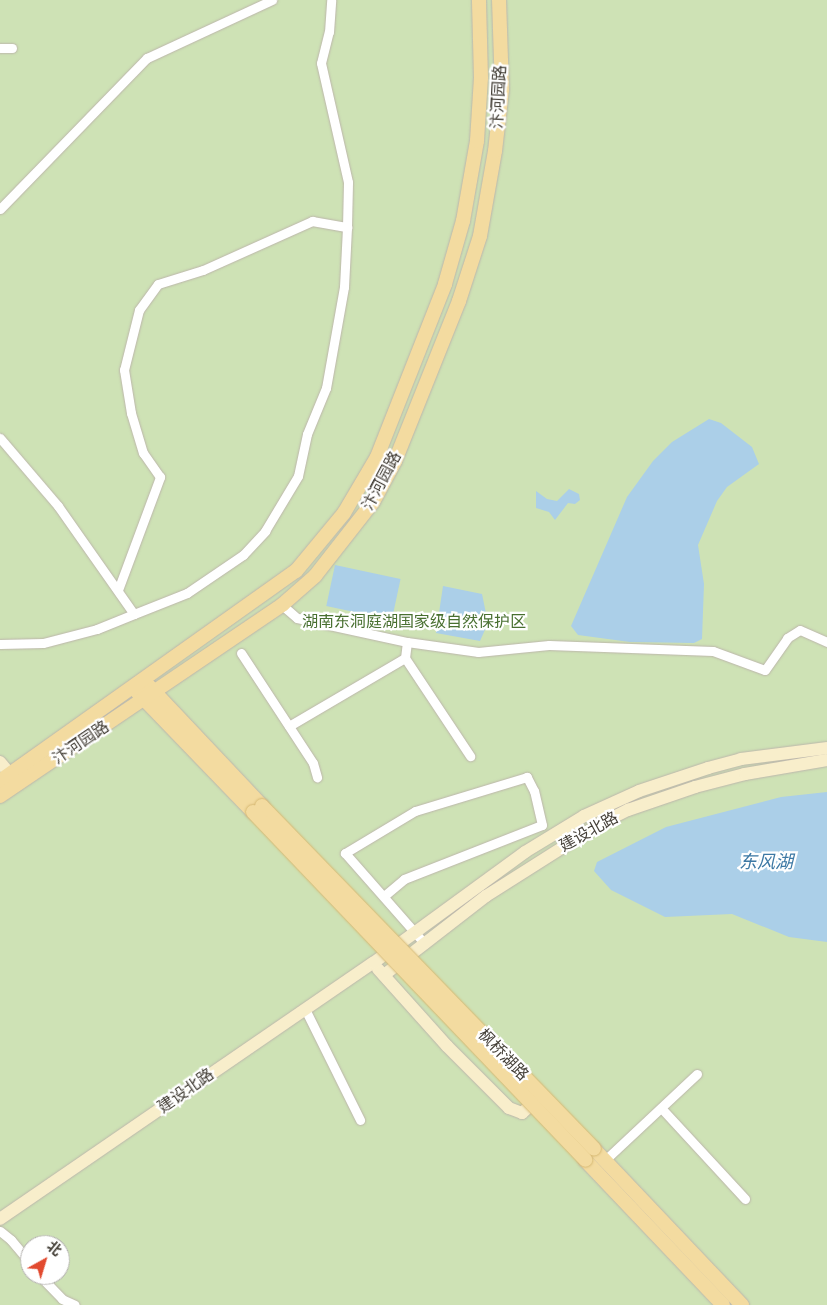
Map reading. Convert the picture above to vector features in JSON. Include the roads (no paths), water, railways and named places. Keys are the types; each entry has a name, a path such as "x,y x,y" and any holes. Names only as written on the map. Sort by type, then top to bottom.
{"main road":[{"name":"汴河园路","path":"5,778 296,571 344,513 377,457 445,284 463,221 477,141 481,78 479,0"},
{"name":"汴河园路","path":"0,796 282,605 315,576 373,502 395,461 459,301 480,236 495,151 502,90 499,0"},
{"path":"138,684 257,809"},
{"path":"52,745 61,745 64,751 60,757"},
{"name":"建设北路","path":"0,1220 373,963 525,852 612,802 741,759 827,748"},
{"name":"建设北路","path":"384,975 537,861 628,810 745,774 827,760"},
{"path":"0,762 5,778"},
{"name":"枫桥湖路","path":"257,809 532,1103 590,1154 606,1160 742,1305"},
{"name":"枫桥湖路","path":"257,809 590,1154 723,1305"},
{"path":"373,963 447,1046 509,1108 522,1113 532,1103"}],"street":[{"path":"0,208 147,58 272,0"},
{"path":"0,644 43,643 97,629 187,593 243,555 286,501 298,476 307,434 326,388 344,287 348,182 321,63 329,32 331,0"},
{"path":"0,48 12,48"},
{"path":"118,590 160,477 143,454 131,413 124,370 139,310 158,284 203,270 312,221 347,227"},
{"path":"0,438 58,506 134,614"},
{"path":"282,605 297,618 407,642 478,652 549,645 712,651 765,670 787,638 800,630 827,642"},
{"path":"407,642 405,658 470,756"},
{"path":"241,653 313,764 317,777"},
{"path":"289,726 405,658"},
{"path":"384,896 404,879 542,824 534,790 527,777 415,811 345,852 425,944"},
{"path":"305,1009 360,1120"},
{"path":"606,1160 663,1110 697,1074"},
{"path":"663,1110 745,1199"},
{"path":"0,1231 12,1240 20,1250"},
{"path":"49,1285 62,1299 75,1305"}],"water":[{"path":"709,419 721,423 752,447 759,464 727,487 717,501 698,545 704,584 702,639 694,643 630,642 578,635 571,626 627,497 653,461 672,442"},
{"path":"569,489 579,494 580,500 575,504 568,503 555,520 549,512 536,508 536,491 547,499 557,501"},
{"path":"335,565 401,579 392,620 326,606"},
{"path":"443,586 482,594 488,623 480,641 436,633"},
{"name":"东风湖","path":"827,792 827,942 789,937 732,914 665,917 611,890 594,871 597,862 666,827 781,797"}],"park label":[{"name":"湖南东洞庭湖国家级自然保护区","path":"414,622"}]}
